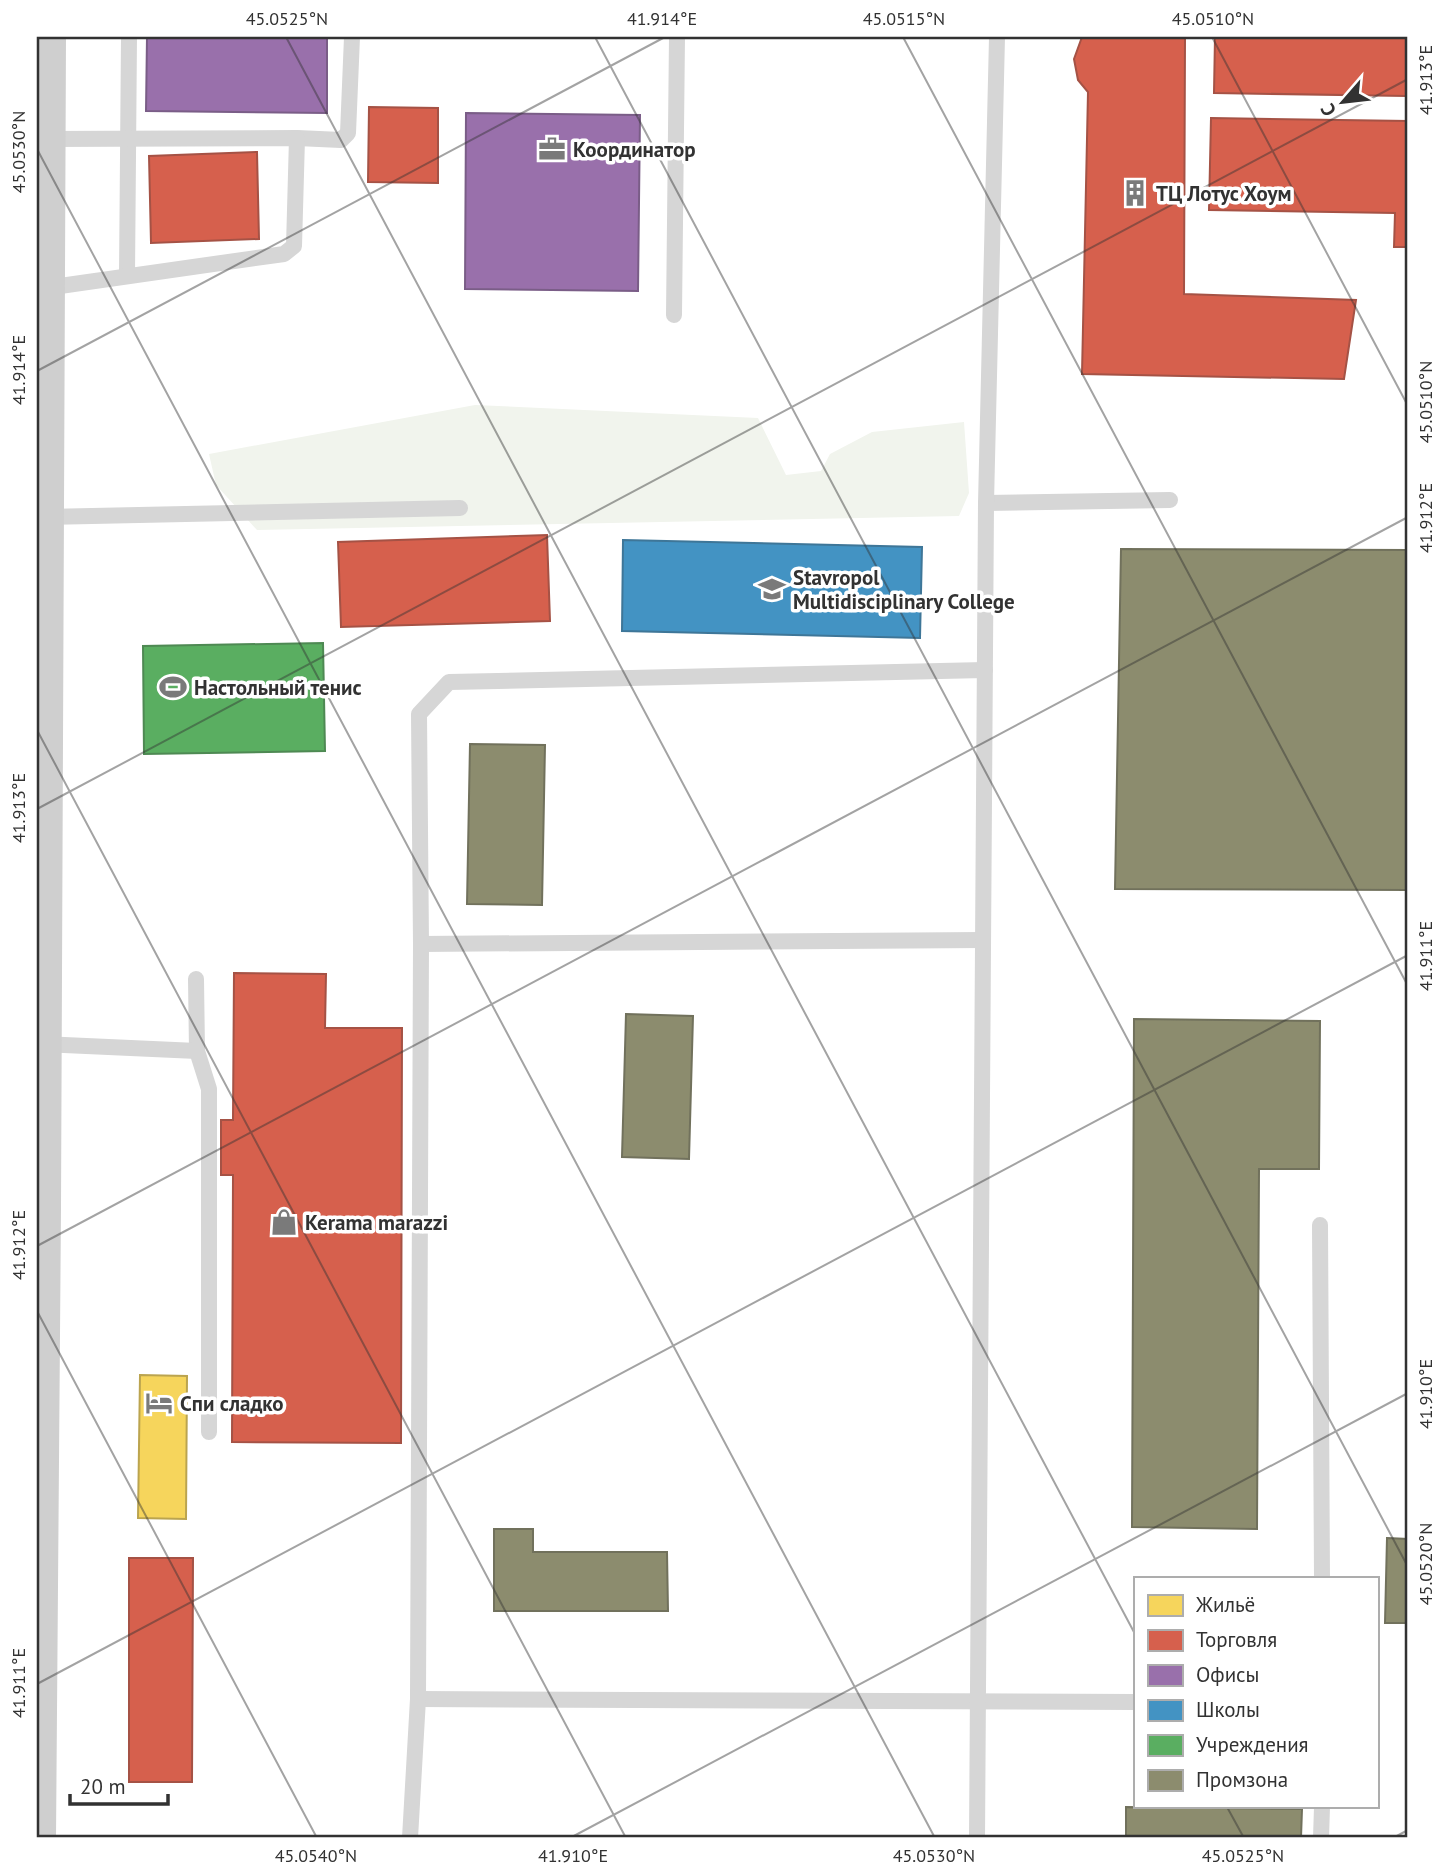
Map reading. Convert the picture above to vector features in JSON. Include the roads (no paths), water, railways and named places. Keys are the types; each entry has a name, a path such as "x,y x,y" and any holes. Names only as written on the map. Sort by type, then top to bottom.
{"main road":[{"path":"37,1838 39,1208 43,1044 40,637 45,517 46,288 43,158 47,37"}],"lane":[{"path":"127,275 129,37"},
{"path":"43,158 129,137 341,140 348,133 352,37"},
{"path":"674,314 677,37"},
{"path":"977,1838 986,503 997,37"},
{"path":"46,288 284,254 294,246 298,138"},
{"path":"986,503 1170,500"},
{"path":"45,517 460,508"},
{"path":"410,1838 418,1699 421,944 418,714 449,682 985,670"},
{"path":"421,944 984,940"},
{"path":"196,979 197,1051 209,1089 209,1432"},
{"path":"43,1044 197,1051"},
{"path":"1320,1225 1322,1577"},
{"path":"418,1699 1134,1702"},
{"path":"1321,1838 1322,1808"}],"place":[{"name":"Координатор","path":"552,149"},
{"name":"ТЦ Лотус Хоум","path":"1135,193"},
{"name":"Stavropol Multidisciplinary College","path":"772,589"},
{"name":"Настольный тенис","path":"173,687"},
{"name":"Kerama marazzi","path":"284,1222"},
{"name":"Спи сладко","path":"159,1403"}]}
